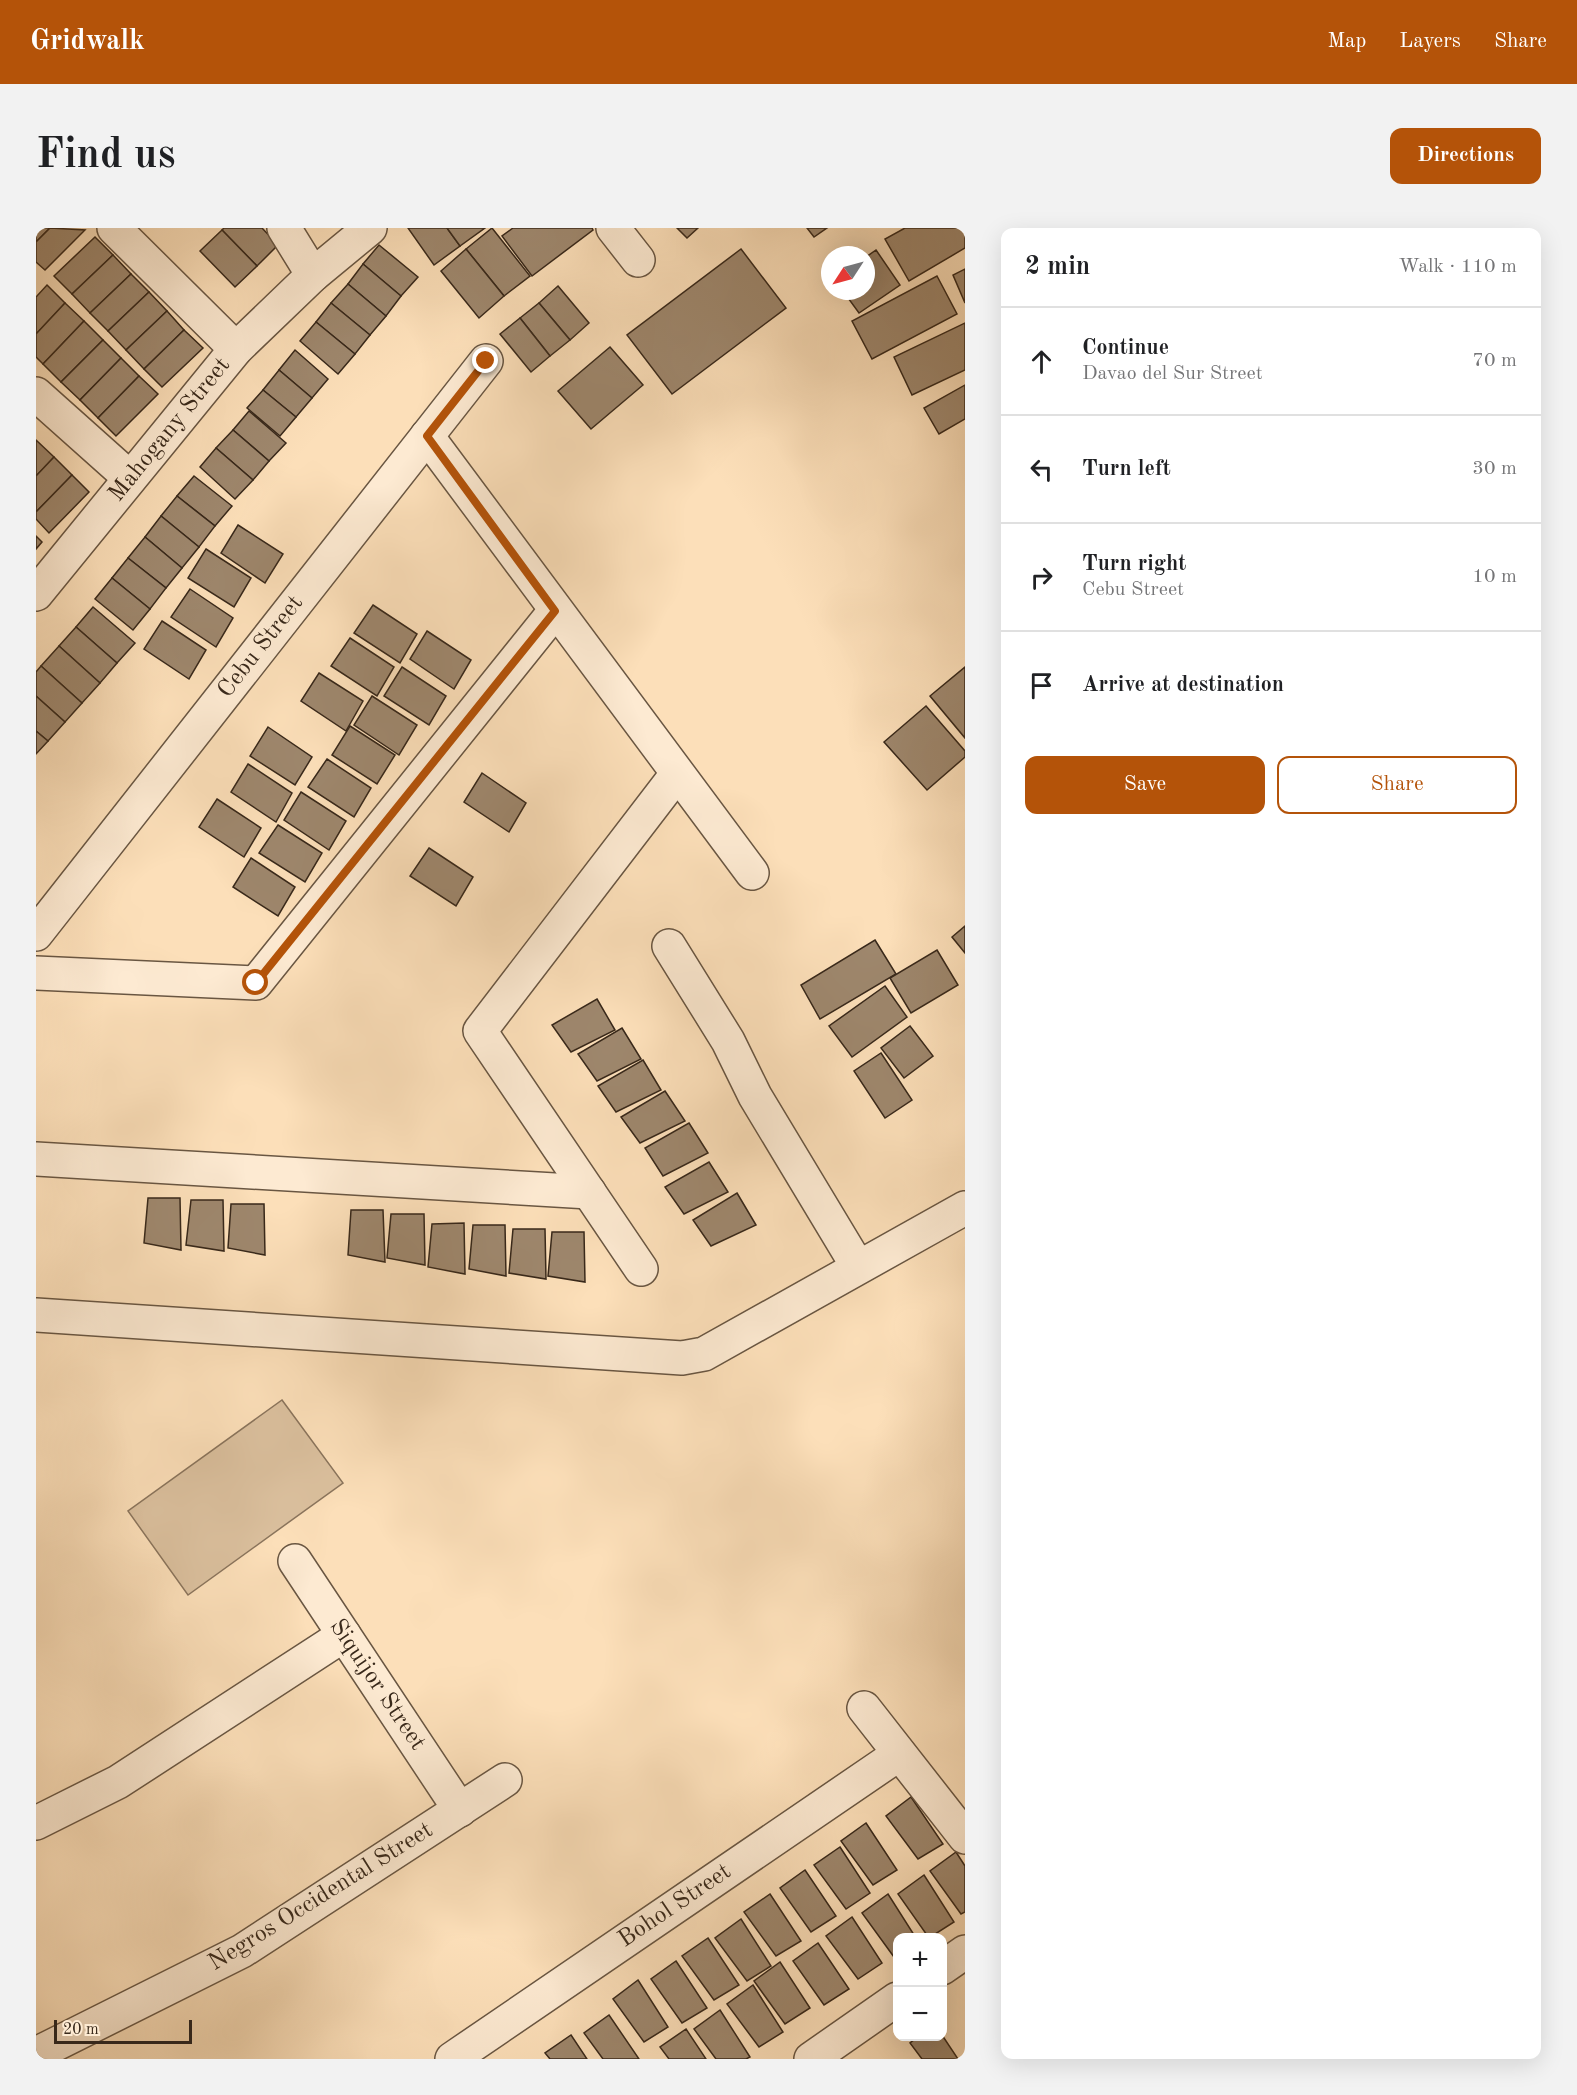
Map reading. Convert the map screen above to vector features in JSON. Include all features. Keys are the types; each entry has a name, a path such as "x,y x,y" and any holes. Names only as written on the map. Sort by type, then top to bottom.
{"street":[{"path":"114,228 236,349"},
{"path":"284,228 313,275"},
{"name":"Mahogany Street","path":"36,594 236,349 313,275 370,228"},
{"path":"613,228 638,260"},
{"name":"Cebu Street","path":"36,934 486,361"},
{"path":"36,394 130,478"},
{"path":"427,436 752,873"},
{"path":"36,973 256,983 555,611"},
{"path":"641,1269 480,1031 677,774"},
{"path":"669,946 728,1041 755,1096 858,1267"},
{"path":"36,1159 589,1192"},
{"path":"36,1315 682,1358 704,1354 965,1208"},
{"name":"Siquijor Street","path":"295,1561 460,1810"},
{"path":"36,1823 118,1782 344,1635"},
{"path":"864,1708 965,1837"},
{"name":"Bohol Street","path":"452,2059 899,1754"},
{"name":"Negros Occidental Street","path":"36,2054 242,1951 505,1780"},
{"path":"947,1965 965,1953"},
{"path":"811,2059 893,2002"}],"shaded area":[{"path":"282,1400 343,1483 188,1595 128,1511"}],"building":[{"path":"36,228 50,228 36,242"},
{"path":"50,228 85,230 45,270 36,262 36,242"},
{"path":"224,228 262,228 278,245 257,266 222,230"},
{"path":"408,228 447,228 460,246 434,265"},
{"path":"447,228 485,228 460,246"},
{"path":"492,228 530,276 504,296 466,249"},
{"path":"513,228 592,228 593,230 532,276 502,236"},
{"path":"677,228 698,228 687,238"},
{"path":"807,228 827,228 814,237"},
{"path":"905,228 965,228 965,248 909,281 885,239"},
{"path":"222,230 257,266 235,287 200,251"},
{"path":"95,237 113,255 72,294 54,276"},
{"path":"379,245 418,277 401,296 363,264"},
{"path":"466,249 504,296 479,318 441,271"},
{"path":"741,249 786,308 672,394 627,335"},
{"path":"875,251 900,285 859,313 850,300 875,300"},
{"path":"113,255 131,274 90,313 72,294"},
{"path":"363,264 401,296 386,316 348,284"},
{"path":"965,269 965,303 953,275"},
{"path":"131,274 149,292 108,331 90,313"},
{"path":"937,276 957,314 872,359 852,321"},
{"path":"348,284 386,316 370,335 331,303"},
{"path":"47,285 65,303 36,334 36,297"},
{"path":"558,286 589,323 570,340 539,303"},
{"path":"149,292 167,311 126,350 108,331"},
{"path":"65,303 84,321 43,364 36,357 36,334"},
{"path":"331,303 370,335 355,354 316,322"},
{"path":"539,303 570,340 550,356 520,318"},
{"path":"167,311 184,330 144,369 126,350"},
{"path":"520,318 550,356 531,372 500,334"},
{"path":"84,321 103,340 61,382 43,364"},
{"path":"316,322 355,354 338,374 300,341"},
{"path":"965,323 965,370 912,395 894,357"},
{"path":"184,330 203,348 162,387 144,369"},
{"path":"103,340 121,358 80,400 61,382"},
{"path":"610,347 643,385 591,429 558,391"},
{"path":"295,350 328,379 312,398 279,370"},
{"path":"121,358 139,376 98,418 80,400"},
{"path":"279,370 312,398 296,417 263,390"},
{"path":"139,376 158,394 116,436 98,418"},
{"path":"965,385 965,419 939,434 924,408"},
{"path":"263,390 296,417 280,436 247,408"},
{"path":"249,411 286,443 269,461 233,430"},
{"path":"233,430 269,461 253,480 216,448"},
{"path":"36,440 54,457 36,476"},
{"path":"216,448 253,480 235,499 200,467"},
{"path":"54,457 72,475 36,512 36,476"},
{"path":"72,475 89,492 49,533 36,519 36,512"},
{"path":"194,476 232,506 215,526 177,496"},
{"path":"177,496 215,526 199,547 161,516"},
{"path":"161,516 199,547 182,568 145,537"},
{"path":"238,525 283,554 265,583 221,553"},
{"path":"36,536 42,542 36,549"},
{"path":"145,537 182,568 166,588 128,558"},
{"path":"206,549 251,578 234,607 188,578"},
{"path":"128,558 166,588 150,609 112,578"},
{"path":"112,578 150,609 133,630 95,599"},
{"path":"190,589 233,618 216,647 171,617"},
{"path":"373,605 417,634 400,663 354,633"},
{"path":"93,607 135,643 117,663 76,627"},
{"path":"162,621 206,650 189,679 144,649"},
{"path":"76,627 117,663 100,683 59,646"},
{"path":"427,631 471,660 454,689 410,659"},
{"path":"350,638 394,667 377,696 331,666"},
{"path":"59,646 100,683 82,703 41,666"},
{"path":"41,666 82,703 65,722 36,696 36,672"},
{"path":"402,667 446,696 429,725 384,696"},
{"path":"965,667 965,738 930,696"},
{"path":"319,673 363,701 346,731 301,701"},
{"path":"36,696 65,722 48,741 36,731"},
{"path":"372,696 417,725 399,755 354,725"},
{"path":"926,706 965,751 965,757 927,790 884,742"},
{"path":"350,726 395,755 377,784 332,755"},
{"path":"268,727 312,757 295,785 250,756"},
{"path":"36,731 48,741 36,754"},
{"path":"327,759 371,788 354,817 308,787"},
{"path":"248,764 292,793 276,822 231,792"},
{"path":"482,773 526,803 509,832 464,802"},
{"path":"301,792 346,821 329,850 284,820"},
{"path":"217,799 261,828 244,857 199,827"},
{"path":"278,825 322,853 305,882 259,853"},
{"path":"429,848 473,877 456,906 410,876"},
{"path":"251,858 295,887 278,916 233,887"},
{"path":"965,926 965,953 952,937"},
{"path":"875,940 896,974 820,1019 801,985"},
{"path":"937,950 958,985 911,1013 890,978"},
{"path":"885,986 907,1017 852,1057 829,1026"},
{"path":"597,999 615,1030 571,1052 552,1025"},
{"path":"910,1026 933,1056 904,1078 881,1048"},
{"path":"622,1028 641,1059 597,1081 578,1054"},
{"path":"881,1053 912,1100 885,1118 854,1071"},
{"path":"643,1060 661,1090 616,1112 598,1086"},
{"path":"665,1091 685,1121 640,1143 621,1117"},
{"path":"689,1123 708,1153 663,1176 645,1148"},
{"path":"709,1162 728,1192 684,1214 665,1187"},
{"path":"737,1193 756,1225 711,1246 693,1220"},
{"path":"148,1198 180,1198 181,1250 144,1243"},
{"path":"191,1200 223,1200 224,1251 186,1245"},
{"path":"231,1204 264,1204 265,1255 228,1248"},
{"path":"351,1210 383,1210 385,1262 348,1255"},
{"path":"391,1214 424,1214 425,1265 387,1258"},
{"path":"464,1223 465,1274 428,1267 432,1224"},
{"path":"473,1225 505,1225 506,1276 469,1269"},
{"path":"513,1229 545,1229 546,1279 509,1273"},
{"path":"552,1232 584,1232 585,1282 548,1276"},
{"path":"911,1797 943,1844 918,1859 886,1816"},
{"path":"866,1823 897,1870 873,1885 841,1841"},
{"path":"840,1847 870,1893 846,1909 814,1865"},
{"path":"956,1852 965,1866 965,1912 961,1914 930,1871"},
{"path":"805,1870 836,1916 811,1932 780,1888"},
{"path":"924,1875 954,1922 937,1933 925,1933 898,1894"},
{"path":"770,1894 801,1941 776,1956 744,1912"},
{"path":"888,1894 913,1933 893,1933 893,1956 862,1913"},
{"path":"852,1917 882,1963 858,1979 826,1936"},
{"path":"741,1919 771,1966 747,1981 715,1938"},
{"path":"708,1938 739,1985 714,2000 682,1956"},
{"path":"818,1943 849,1989 824,2005 793,1961"},
{"path":"676,1961 707,2008 682,2023 651,1979"},
{"path":"780,1962 810,2008 785,2024 754,1981"},
{"path":"638,1980 668,2027 644,2042 613,1999"},
{"path":"753,1985 783,2032 759,2047 727,2004"},
{"path":"720,2010 750,2057 716,2059 694,2029"},
{"path":"609,2015 639,2059 603,2059 584,2033"},
{"path":"686,2029 706,2059 669,2059 660,2047"},
{"path":"571,2035 587,2059 550,2059 545,2053"},
{"path":"913,2041 946,2041 958,2059 922,2059 910,2043"}],"route":[{"path":"256,983 555,611 427,436 486,361"}]}
